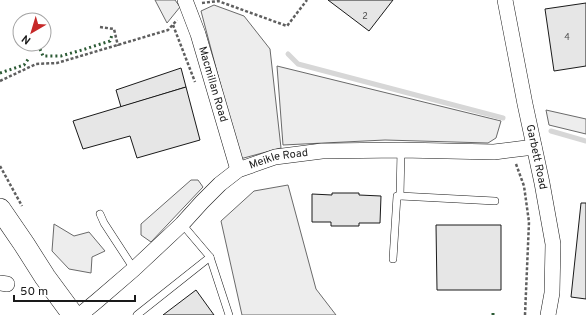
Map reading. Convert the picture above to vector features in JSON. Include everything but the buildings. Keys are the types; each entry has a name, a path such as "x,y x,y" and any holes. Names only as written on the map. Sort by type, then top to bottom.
{"street":[{"name":"Garbett Road","path":"505,0 553,244 552,293 548,315"},
{"name":"Macmillan Road","path":"186,3 198,34 238,170"},
{"name":"Meikle Road","path":"80,315 182,224 220,184 238,170 275,157 322,150 494,152 534,147"},
{"path":"0,210 45,277 73,315"}],"lane":[{"path":"393,259 397,196 400,196 401,150"},
{"path":"400,196 495,201"},
{"path":"100,214 104,223 134,268"},
{"path":"182,224 210,257 229,315"},
{"path":"137,315 210,257"}],"path":[{"path":"0,81 36,64 57,63 168,30 186,3 218,1 287,26 307,0"},
{"path":"100,27 114,29 118,46"},
{"path":"513,150 516,167 524,186 529,222 525,315"}],"shaded area":[{"path":"155,0 175,0 180,7 167,23"},
{"path":"214,5 244,16 270,49 281,148 240,159 201,11"},
{"path":"277,66 501,121 496,138 488,143 385,140 283,145"},
{"path":"546,110 586,119 586,134 549,125"},
{"path":"191,180 198,180 203,187 151,242 141,235 141,224"},
{"path":"288,185 316,289 336,315 242,315 221,221 254,191"},
{"path":"54,224 74,236 89,232 105,251 92,257 91,273 69,269 52,251"}],"waterway":[{"path":"288,54 298,64 503,118"},
{"path":"551,131 586,141"}],"hedge":[{"path":"41,52 43,56 61,56 110,41 112,35"},
{"path":"0,73 24,65 29,58"}]}
